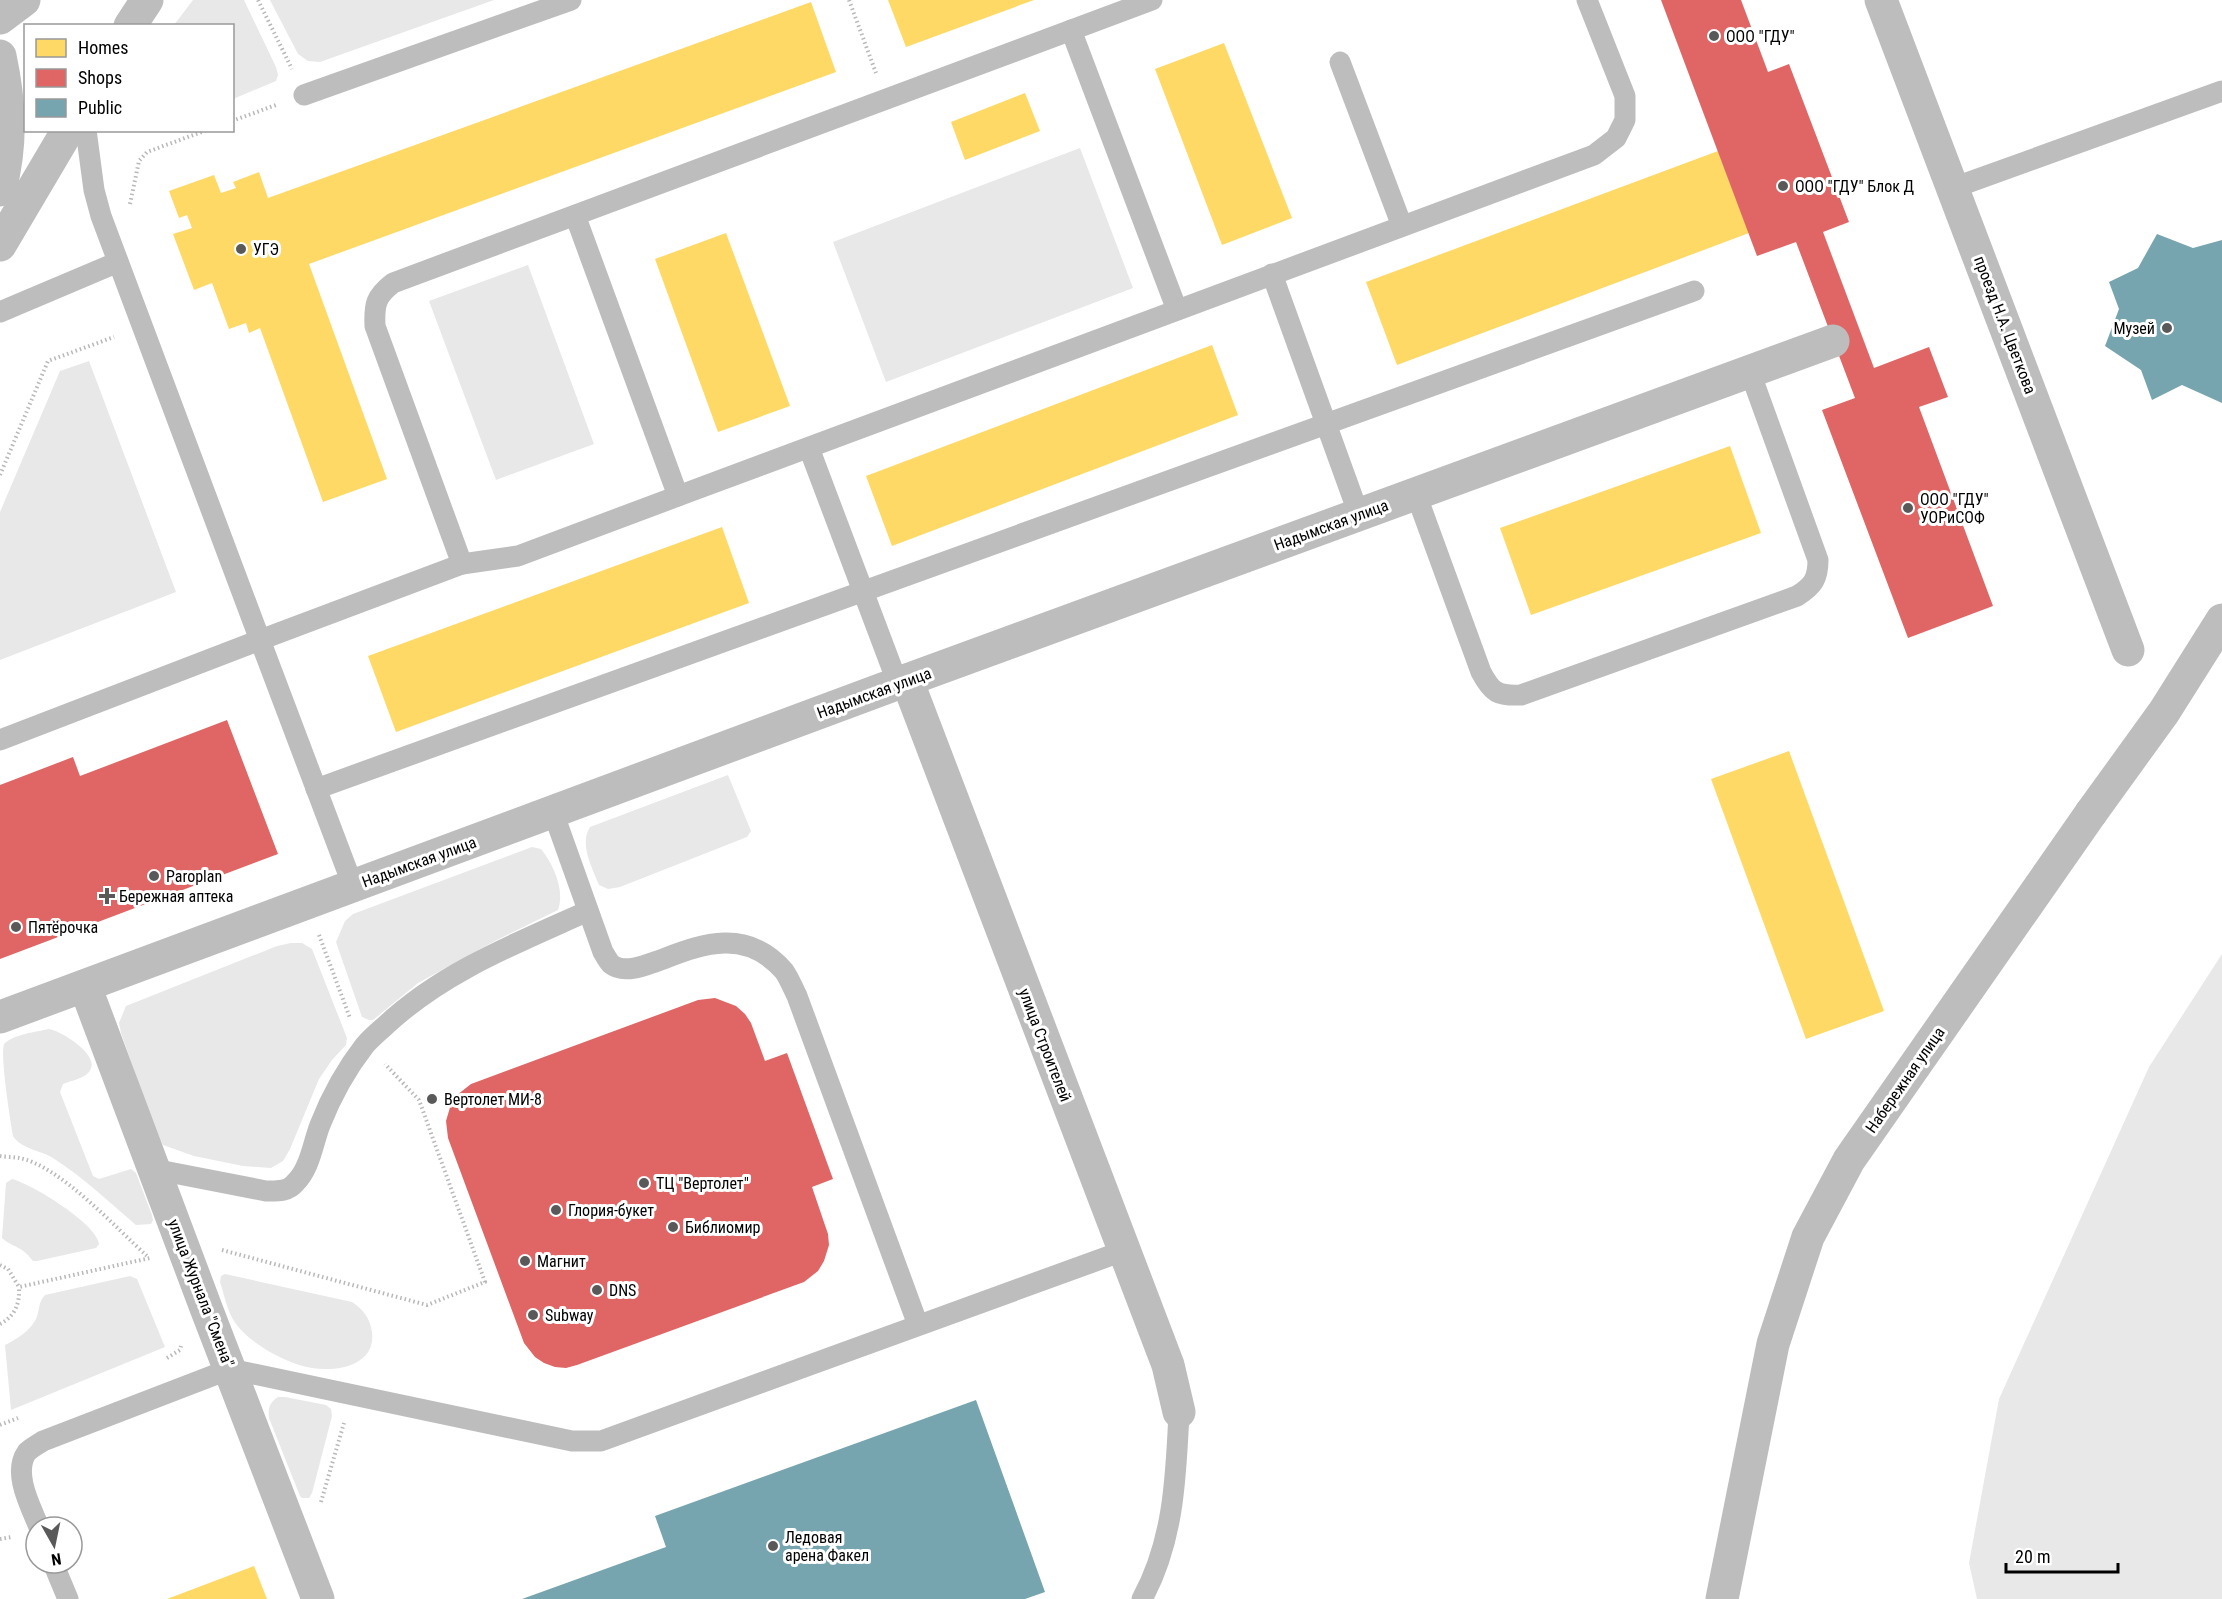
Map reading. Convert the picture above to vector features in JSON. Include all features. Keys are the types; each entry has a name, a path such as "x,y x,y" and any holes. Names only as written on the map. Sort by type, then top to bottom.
{"street":[{"path":"0,18 24,0"},
{"path":"131,24 147,0"},
{"name":"проезд Н.А. Цветкова","path":"1881,0 2128,650"},
{"path":"0,56 10,122 7,164 0,190"},
{"path":"0,245 67,132"},
{"name":"Надымская улица","path":"0,1017 903,682 1833,341"},
{"name":"Набережная улица","path":"1722,1599 1773,1344 1808,1237 1849,1160 2164,712 2222,620"},
{"name":"улица Строителей","path":"903,682 1168,1365 1179,1412"},
{"name":"улица Журнала \"Смена\"","path":"85,986 318,1599"}],"lane":[{"path":"304,95 571,0"},
{"path":"462,564 375,326 374,310 380,294 393,283 1152,0"},
{"path":"0,740 462,564 518,556 1594,155 1616,138 1624,120 1625,96 1587,0"},
{"path":"1071,30 1178,310"},
{"path":"1340,62 1402,226"},
{"path":"1953,188 2222,91"},
{"path":"86,132 100,216 353,886"},
{"path":"575,215 678,496"},
{"path":"0,312 118,262"},
{"path":"1272,274 1359,515"},
{"path":"316,789 1694,291"},
{"path":"1416,494 1481,672 1488,687 1503,696 1521,695 1797,596 1812,587 1818,574 1818,560 1750,372"},
{"path":"809,448 864,591 903,682"},
{"path":"553,812 603,952 611,964 625,969 645,966 694,947 720,942 751,947 770,958 785,973 797,996 918,1325"},
{"path":"153,1169 266,1191 282,1191 295,1185 305,1169 321,1122 344,1077 366,1043 398,1014 442,983 481,960 588,911"},
{"path":"35,1515 23,1484 22,1464 28,1452 43,1441 230,1370 572,1441 601,1441 1123,1251"},
{"path":"1142,1599 1151,1582 1168,1532 1175,1478 1179,1412"},
{"path":"58,1575 68,1599"}],"path":[{"path":"234,120 304,95 258,0"},
{"path":"849,0 886,99"},
{"path":"129,208 139,161 147,152 202,132"},
{"path":"0,474 48,361 142,327"},
{"path":"19,1287 209,1246 427,1305 485,1282 418,1100 366,1043 352,1024 307,903"},
{"path":"0,1156 20,1158 42,1166 62,1178 149,1258 153,1268"},
{"path":"0,1265 8,1269 19,1287 18,1306 13,1315 0,1324"},
{"path":"159,1362 180,1350 182,1343"},
{"path":"320,1504 353,1394"},
{"path":"0,1425 21,1417"}],"shaded area":[{"path":"193,0 244,0 276,67 278,75 276,81 234,99 234,24 175,24"},
{"path":"270,0 494,0 320,62 308,61 298,54"},
{"path":"1080,148 1133,288 886,382 833,242"},
{"path":"528,265 594,444 496,480 429,301"},
{"path":"89,361 176,592 0,660 0,512 60,371"},
{"path":"728,775 751,831 747,837 620,887 608,889 599,885 586,848 590,827"},
{"path":"532,847 541,849 554,870 560,895 558,910 418,983 373,1020 362,1017 336,942 345,921 353,914"},
{"path":"302,943 312,949 347,1038 346,1045 319,1079 283,1161 271,1168 243,1166 194,1156 163,1145 156,1132 121,1033 119,1023 126,1006 277,946"},
{"path":"2222,954 2222,1599 1977,1599 1969,1563 1999,1399 2149,1067"},
{"path":"49,1029 63,1034 86,1052 90,1059 92,1066 89,1072 63,1084 60,1092 93,1176 99,1179 131,1169 136,1173 152,1215 151,1224 136,1225 64,1165 48,1155 21,1144 13,1136 4,1073 4,1044 19,1036"},
{"path":"12,1179 48,1196 76,1216 96,1236 99,1244 96,1248 33,1261 25,1252 2,1238 6,1183"},
{"path":"225,1274 352,1302 363,1311 370,1322 372,1343 368,1352 353,1364 322,1369 302,1366 269,1351 249,1337 234,1321 220,1282 221,1276"},
{"path":"130,1276 137,1279 165,1347 11,1410 5,1345 30,1327 36,1319 41,1300 45,1295"},
{"path":"278,1397 326,1405 331,1409 332,1416 309,1498 300,1496 269,1418 270,1406"}],"building: Homes":[{"path":"888,0 1034,0 906,47"},
{"path":"811,2 836,72 309,264 387,479 323,502 260,328 249,333 246,323 229,329 212,283 194,290 173,234 192,228 187,215 179,218 169,191 214,175 221,193 236,188 233,182 259,172 268,198"},
{"path":"1224,43 1292,218 1222,245 1155,69"},
{"path":"1025,93 1040,131 965,160 951,122"},
{"path":"1718,151 1749,233 1397,365 1366,282"},
{"path":"726,233 790,406 718,432 655,259"},
{"path":"1212,345 1238,415 892,546 866,476"},
{"path":"1730,446 1761,533 1531,615 1500,528"},
{"path":"722,527 749,603 396,732 368,656"},
{"path":"1789,751 1884,1011 1806,1039 1711,779"},
{"path":"254,1566 267,1599 167,1599"}],"building: Shops":[{"path":"1661,0 1741,0 1768,72 1789,64 1849,222 1823,232 1874,368 1929,347 1948,397 1919,407 1993,606 1908,638 1822,410 1855,398 1796,242 1757,256"},
{"path":"227,720 278,854 0,959 0,785 73,757 80,776"},
{"name":"ТЦ \"Вертолет\"","path":"715,998 736,1006 745,1014 751,1023 765,1061 787,1053 833,1179 812,1187 828,1234 829,1245 824,1261 818,1271 804,1282 577,1365 566,1368 544,1363 535,1357 524,1343 448,1138 446,1121 451,1104 457,1095 471,1084 698,1000"}],"building: Public":[{"name":"Музей","path":"2157,234 2193,248 2222,240 2222,403 2182,385 2152,400 2141,370 2105,346 2119,309 2109,282 2138,268"},
{"path":"976,1400 1045,1592 1025,1599 522,1599 666,1547 655,1516"}],"place":[{"name":"ООО \"ГДУ\"","path":"1714,36"},
{"name":"ООО \"ГДУ\" Блок Д","path":"1783,186"},
{"name":"УГЭ","path":"241,249"},
{"name":"Музей","path":"2167,328"},
{"name":"ООО \"ГДУ\" УОРиСОФ","path":"1908,508"},
{"name":"Paroplan","path":"154,876"},
{"name":"Бережная аптека","path":"107,896"},
{"name":"Пятёрочка","path":"16,927"},
{"name":"Вертолет МИ-8","path":"432,1099"},
{"name":"ТЦ \"Вертолет\"","path":"644,1183"},
{"name":"Глория-букет","path":"556,1210"},
{"name":"Библиомир","path":"673,1227"},
{"name":"Магнит","path":"525,1261"},
{"name":"DNS","path":"597,1290"},
{"name":"Subway","path":"533,1315"},
{"name":"Ледовая арена Факел","path":"773,1546"}]}
